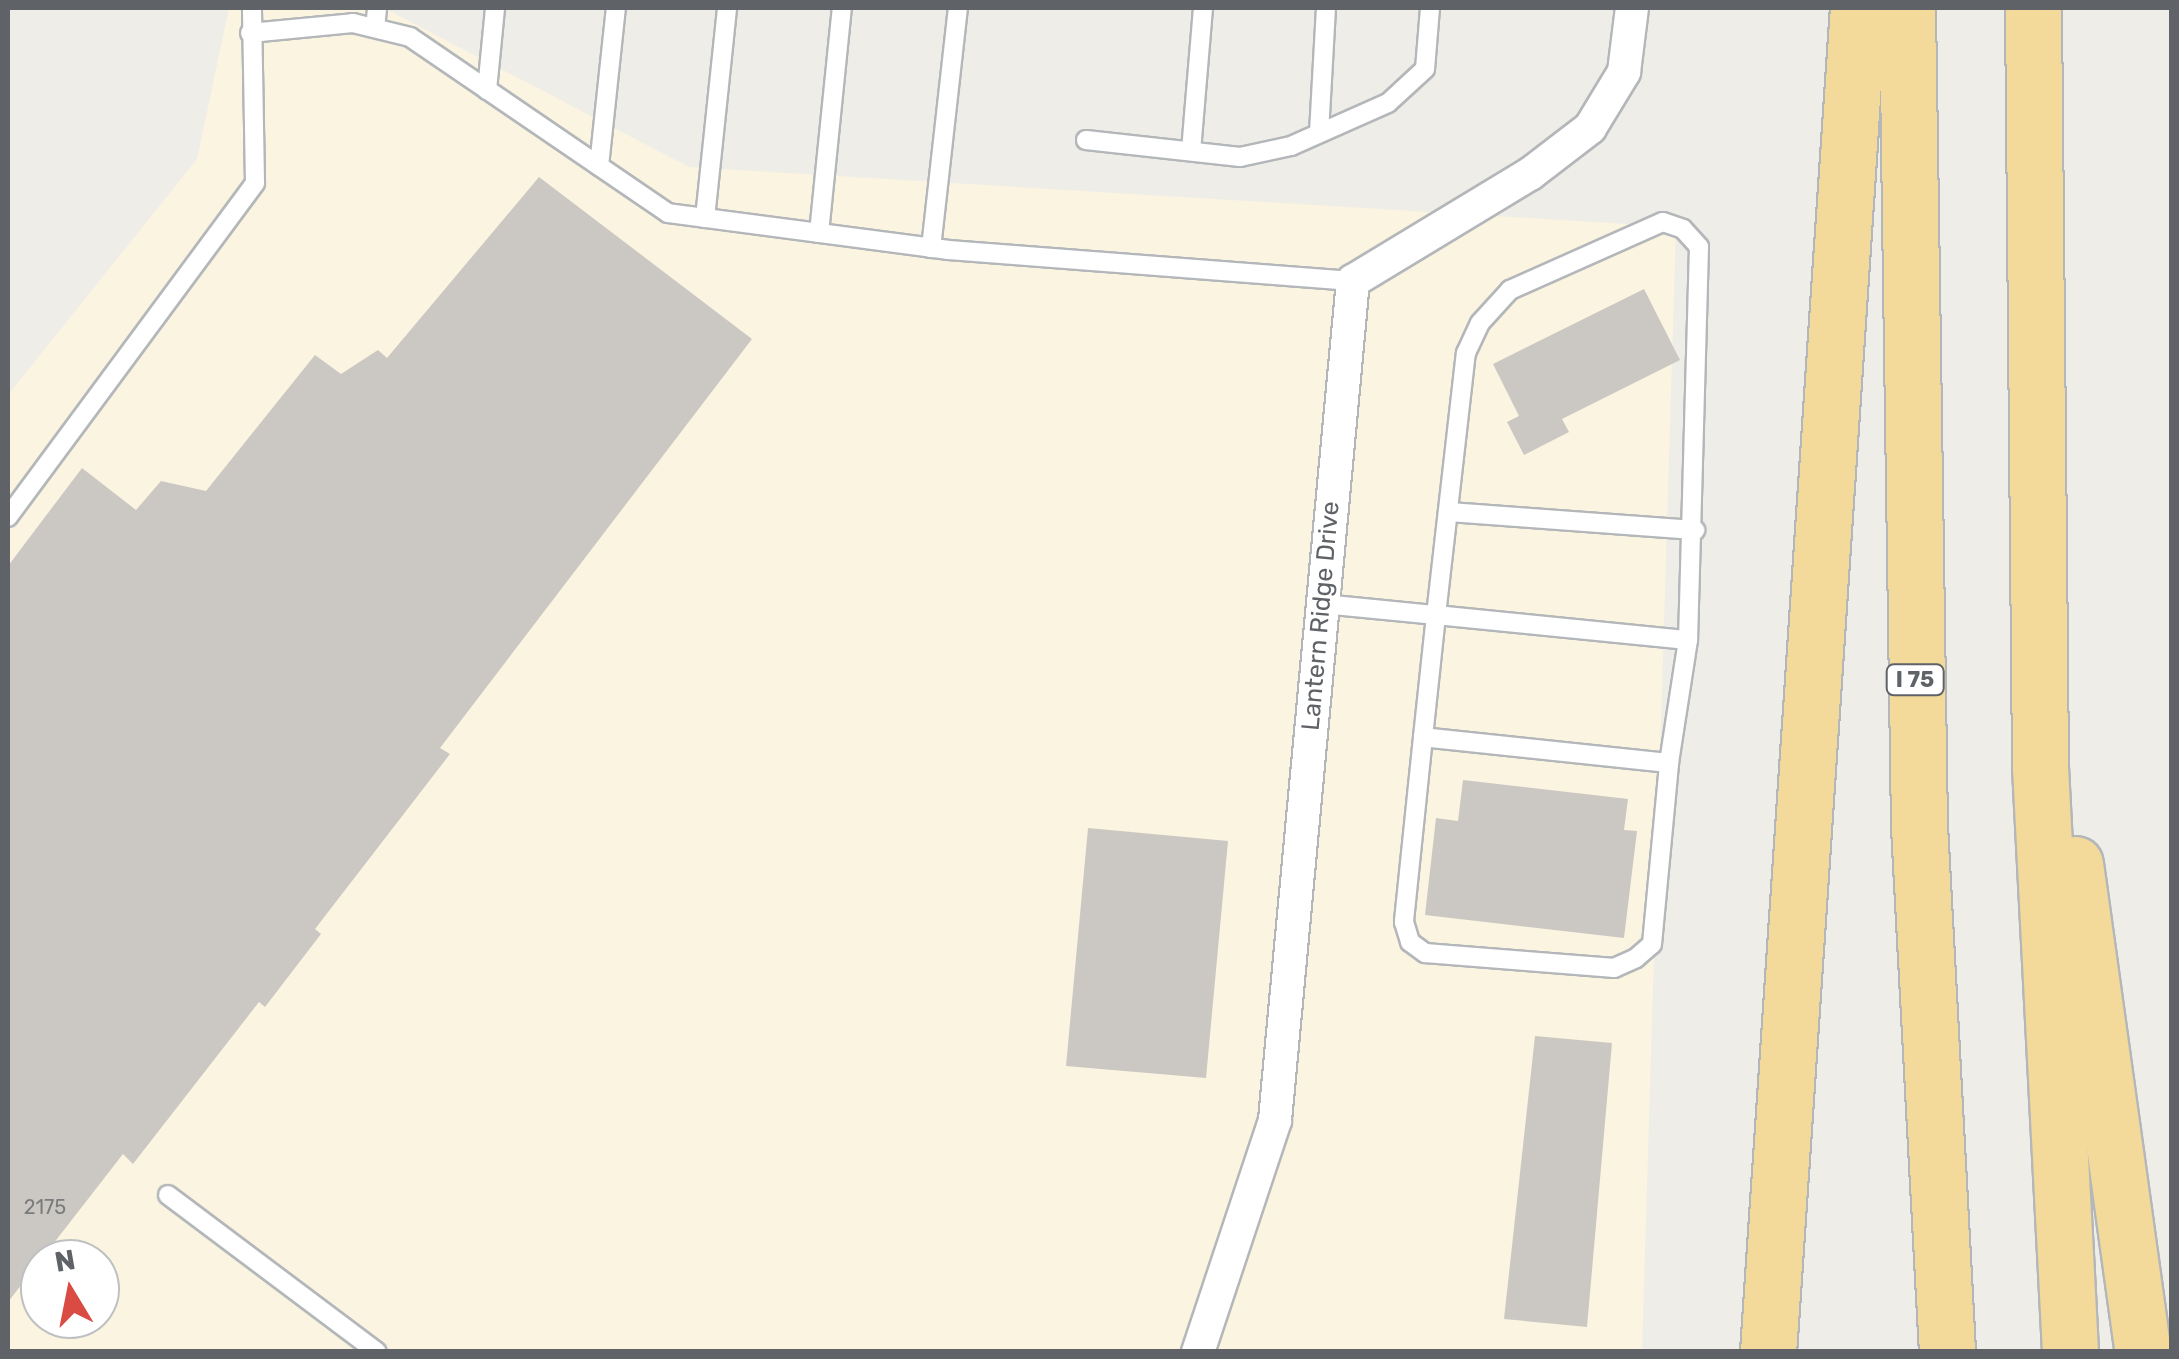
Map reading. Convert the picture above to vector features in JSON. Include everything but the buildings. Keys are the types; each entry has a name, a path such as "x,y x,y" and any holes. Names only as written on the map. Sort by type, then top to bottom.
{"highway":[{"path":"1768,1352 1858,8"},
{"name":"I 75","path":"1907,8 1918,826 1948,1352"},
{"path":"2033,8 2036,590 2047,963 2070,1352"},
{"path":"2036,590 2143,1352"}],"street":[{"path":"1353,281 1530,174 1590,128 1624,72 1632,8"},
{"name":"Lantern Ridge Drive","path":"1198,1352 1275,1120 1353,281"}],"lane":[{"path":"8,517 256,183 252,8"},
{"path":"375,28 377,8"},
{"path":"488,90 496,8"},
{"path":"599,166 616,8"},
{"path":"705,218 727,8"},
{"path":"819,233 842,8"},
{"path":"931,248 958,8"},
{"path":"1191,151 1203,8"},
{"path":"1319,133 1326,8"},
{"path":"1086,140 1240,157 1319,133 1388,102 1425,68 1430,8"},
{"path":"250,33 354,23 410,37 668,213 931,248 1353,281"},
{"path":"1664,222 1683,229 1699,247 1696,530 1688,640 1669,763 1652,944 1636,958 1614,968 1425,953 1410,942 1404,922 1448,512 1466,353 1480,324 1510,290 1664,222"},
{"path":"1448,512 1696,530"},
{"path":"1322,604 1688,640"},
{"path":"1423,737 1669,763"},
{"path":"168,1195 377,1352"}],"shaded area":[{"path":"229,8 384,8 689,167 1676,227 1642,1351 8,1351 8,395 197,159"}]}
